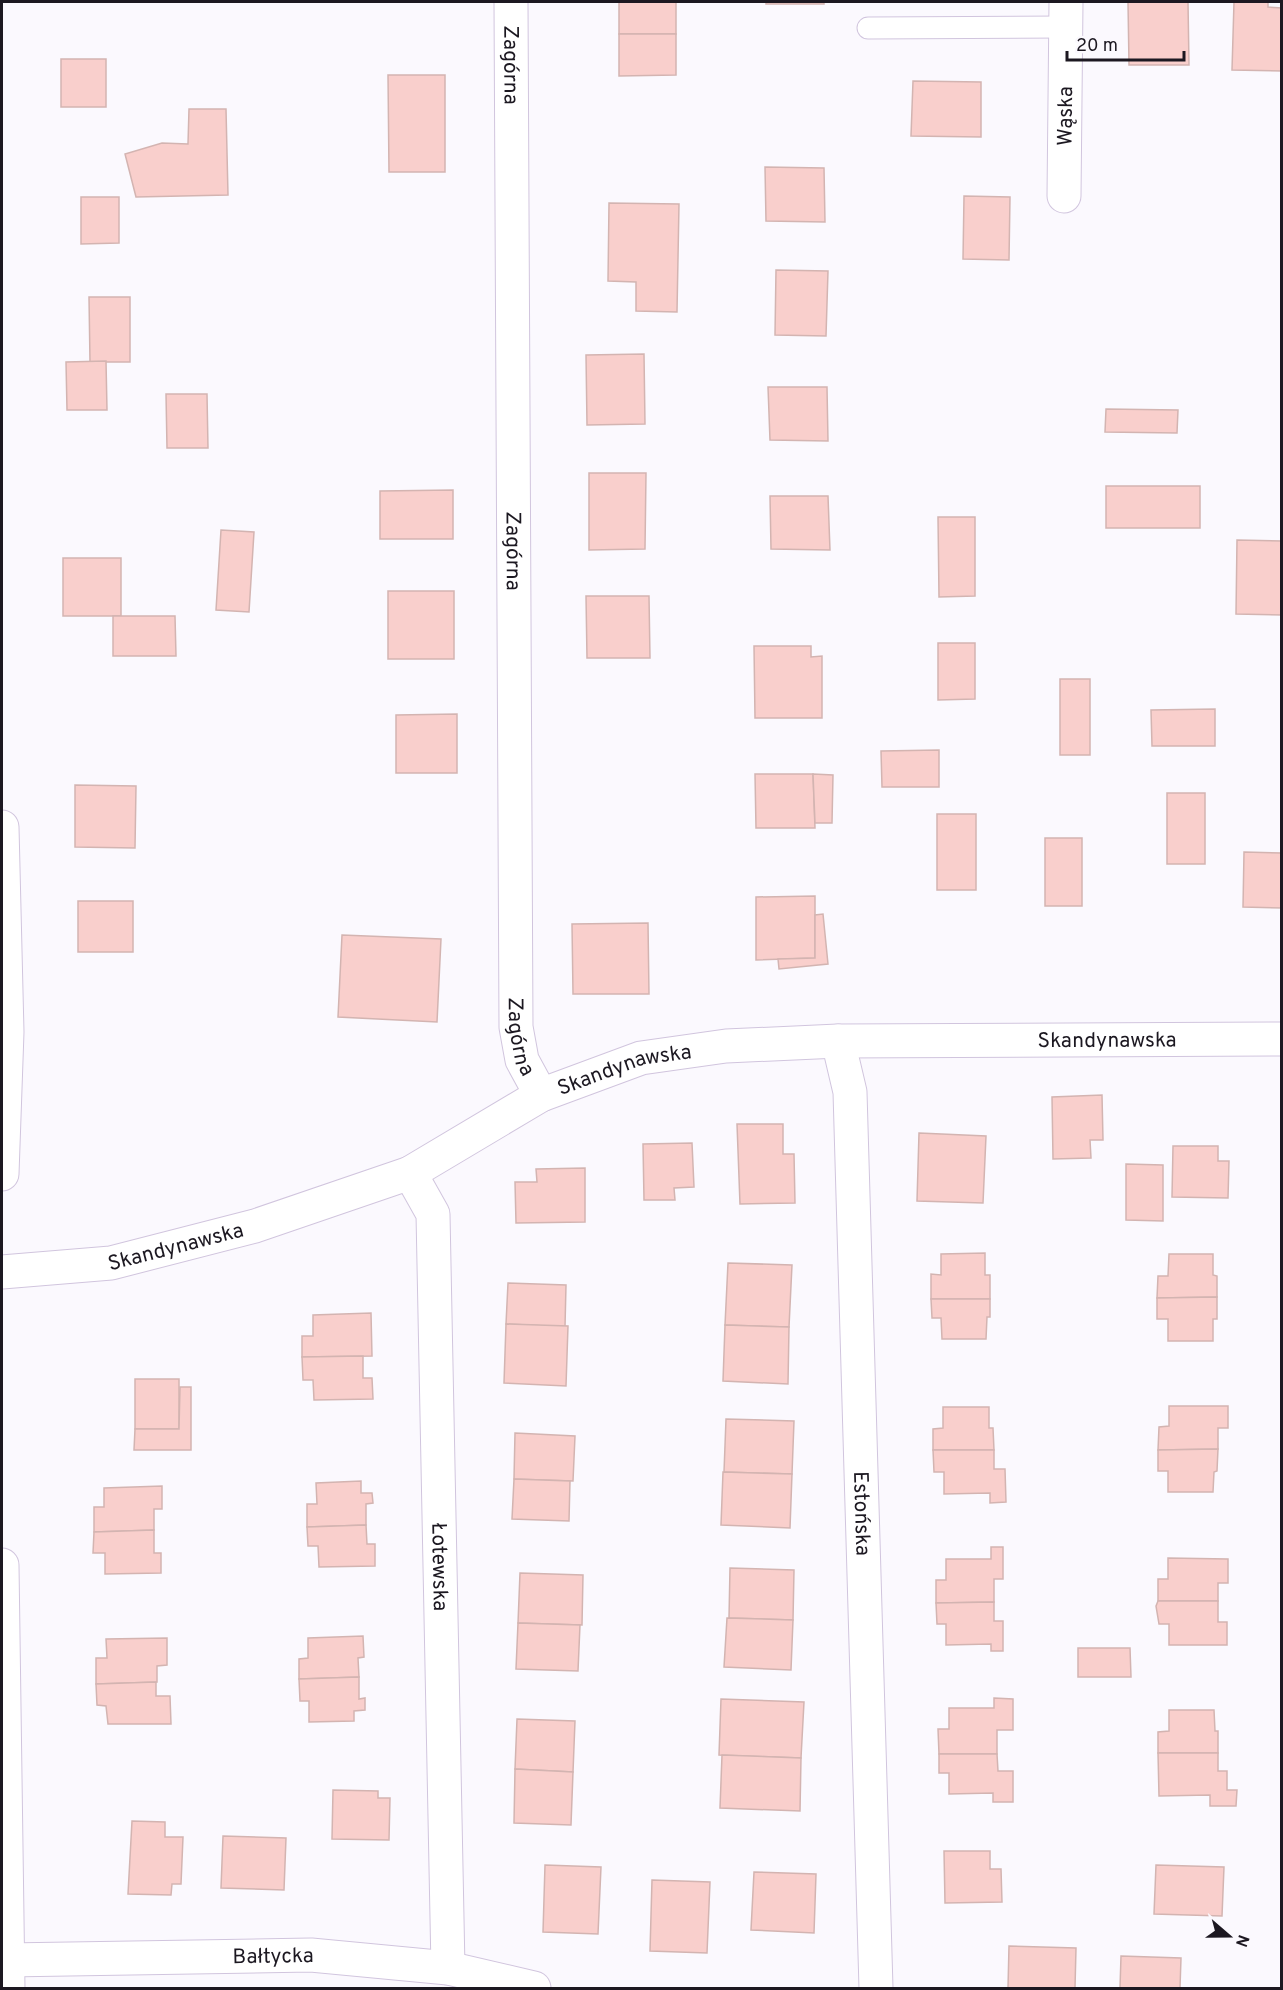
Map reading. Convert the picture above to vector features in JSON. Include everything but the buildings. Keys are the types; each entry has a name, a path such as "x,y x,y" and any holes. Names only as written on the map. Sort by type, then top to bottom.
{"street":[{"name":"Zagórna","path":"511,2 516,1027 522,1060 541,1095"},
{"name":"Wąska","path":"1064,196 1066,14"},
{"path":"2,827 7,1032 2,1174"},
{"name":"Skandynawska","path":"2,1272 111,1263 255,1226 410,1173 541,1095 641,1058 726,1046 838,1041 1281,1039"},
{"name":"Estońska","path":"838,1041 850,1092 876,1989"},
{"name":"Łotewska","path":"410,1173 433,1214 448,1968"},
{"path":"2,1565 7,1974"},
{"name":"Bałtycka","path":"7,1974 311,1955 448,1968 534,1989"}],"lane":[{"path":"868,28 1066,14"}]}
